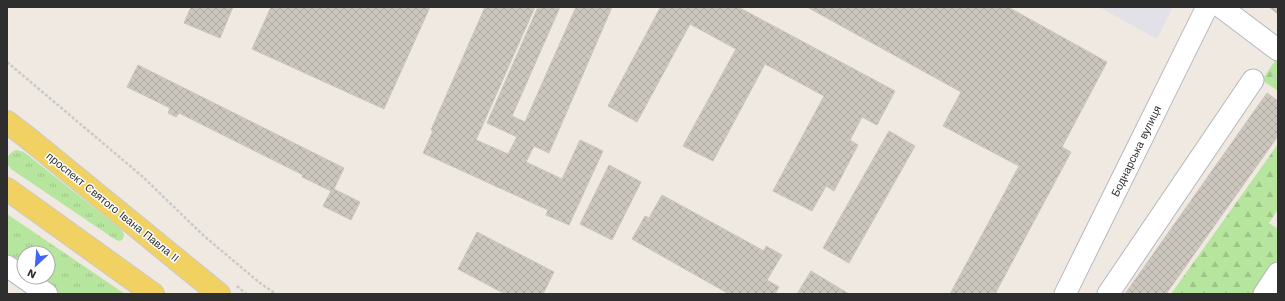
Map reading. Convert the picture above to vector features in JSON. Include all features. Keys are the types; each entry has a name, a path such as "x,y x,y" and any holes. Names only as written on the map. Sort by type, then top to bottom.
{"main road":[{"name":"проспект Святого Івана Павла II","path":"7,122 28,138 199,285 219,294"},
{"path":"7,142 20,137 28,138"},
{"path":"7,175 76,221 105,260"},
{"path":"7,189 153,294"}],"street":[{"name":"Боднарська вулиця","path":"1065,294 1207,7"},
{"path":"1221,7 1278,50"},
{"path":"1108,294 1253,80"},
{"path":"7,266 47,294"},
{"path":"1264,294 1278,273"}],"path":[{"path":"7,62 143,177 204,236 260,284 276,294"}],"shaded area":[{"path":"1099,7 1173,7 1157,39"}],"green space":[{"path":"1278,58 1278,91 1262,80"},
{"path":"1278,144 1278,209 1269,223 1278,229 1278,259 1255,294 1171,294"},
{"path":"16,150 24,152 122,230 124,235 123,239 120,241 116,240 11,169 7,161 10,154"},
{"path":"7,214 53,245 16,245 16,267 7,261"},
{"path":"56,247 125,294 58,294 44,285 56,285"}],"building":[{"path":"191,7 233,7 220,38 184,23"},
{"path":"271,7 430,7 384,109 252,49"},
{"path":"485,7 535,7 476,140 508,154 517,137 487,123 538,7 560,7 512,116 525,122 576,7 612,7 549,153 534,146 526,162 562,179 580,140 603,151 569,225 546,215 548,210 423,153 433,131 431,130"},
{"path":"658,7 738,7 895,91 877,125 862,117 850,140 858,145 834,191 826,186 812,211 773,191 824,96 765,64 713,161 683,146 736,49 690,24 637,122 608,106 660,8"},
{"path":"807,7 1008,7 1107,62 1062,147 1071,152 995,294 950,294 1019,166 943,126 961,92"},
{"path":"1269,7 1278,7 1278,14"},
{"path":"138,65 344,168 334,189 360,202 351,220 323,206 331,191 302,177 303,175 179,113 176,117 168,113 170,108 127,87"},
{"path":"1267,93 1278,101 1278,136 1166,294 1125,294"},
{"path":"889,131 915,146 849,263 823,248"},
{"path":"609,165 641,182 612,240 580,224"},
{"path":"662,195 764,251 766,246 782,255 767,280 779,287 775,294 729,294 632,239 645,216 649,218"},
{"path":"477,232 554,272 543,294 505,294 458,269"},
{"path":"811,271 849,294 797,294"}]}
